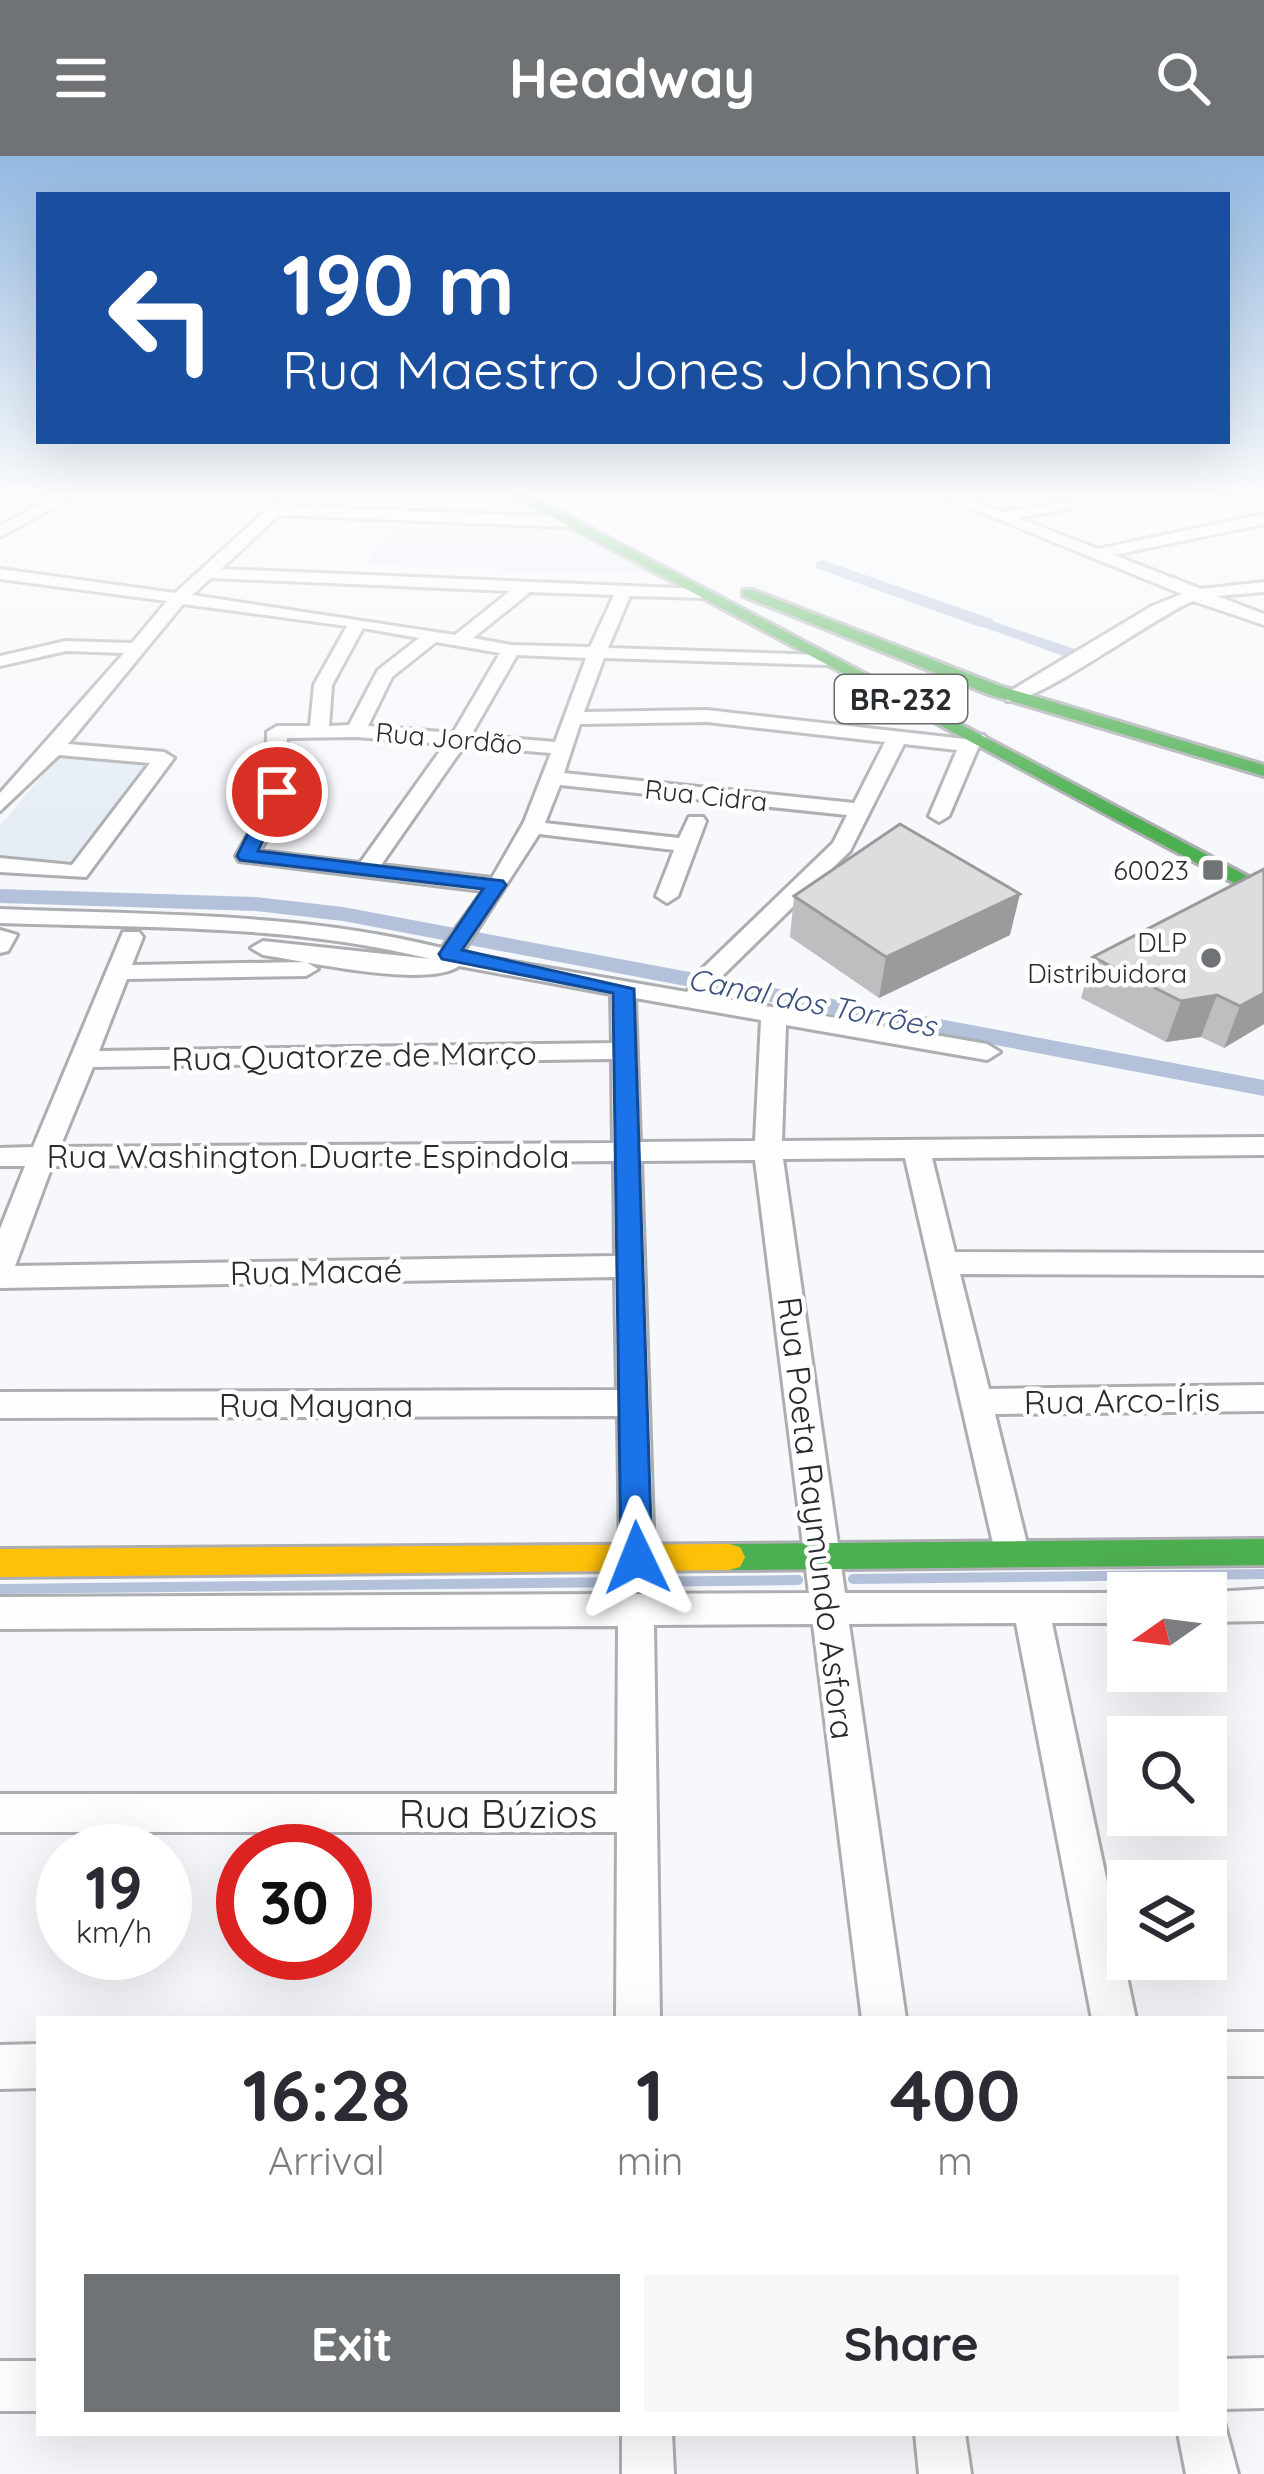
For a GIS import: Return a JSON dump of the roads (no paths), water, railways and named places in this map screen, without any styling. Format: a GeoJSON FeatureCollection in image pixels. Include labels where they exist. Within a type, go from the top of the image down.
{"type":"FeatureCollection","features":[{"type":"Feature","properties":{"kind":"main road","name":"BR-232"},"geometry":{"type":"LineString","coordinates":[[717,602],[973,742],[1264,892]]}},
{"type":"Feature","properties":{"kind":"main road","name":"BR-232"},"geometry":{"type":"LineString","coordinates":[[766,602],[1264,861]]}},
{"type":"Feature","properties":{"kind":"main road"},"geometry":{"type":"LineString","coordinates":[[771,602],[1014,697],[1264,770]]}},
{"type":"Feature","properties":{"kind":"main road"},"geometry":{"type":"LineString","coordinates":[[0,1563],[1264,1552]]}},
{"type":"Feature","properties":{"kind":"street"},"geometry":{"type":"LineString","coordinates":[[0,806],[54,749],[175,602]]}},
{"type":"Feature","properties":{"kind":"street"},"geometry":{"type":"LineString","coordinates":[[195,602],[358,622],[511,650],[826,660]]}},
{"type":"Feature","properties":{"kind":"street"},"geometry":{"type":"LineString","coordinates":[[452,607],[456,602]]}},
{"type":"Feature","properties":{"kind":"street"},"geometry":{"type":"LineString","coordinates":[[458,640],[506,602]]}},
{"type":"Feature","properties":{"kind":"street"},"geometry":{"type":"LineString","coordinates":[[119,972],[408,967],[463,947],[553,778],[594,652],[619,602]]}},
{"type":"Feature","properties":{"kind":"street"},"geometry":{"type":"LineString","coordinates":[[1014,697],[1052,680],[1089,648],[1170,602]]}},
{"type":"Feature","properties":{"kind":"street"},"geometry":{"type":"LineString","coordinates":[[1213,602],[1264,620]]}},
{"type":"Feature","properties":{"kind":"street"},"geometry":{"type":"LineString","coordinates":[[320,729],[316,701],[320,685],[358,622]]}},
{"type":"Feature","properties":{"kind":"street"},"geometry":{"type":"LineString","coordinates":[[356,731],[384,674],[435,634]]}},
{"type":"Feature","properties":{"kind":"street"},"geometry":{"type":"LineString","coordinates":[[0,661],[66,646],[133,648]]}},
{"type":"Feature","properties":{"kind":"street"},"geometry":{"type":"LineString","coordinates":[[496,885],[369,866],[459,739],[511,650]]}},
{"type":"Feature","properties":{"kind":"street"},"geometry":{"type":"LineString","coordinates":[[572,718],[707,716],[973,742],[939,816]]}},
{"type":"Feature","properties":{"kind":"street","name":"Rua Jordão"},"geometry":{"type":"LineString","coordinates":[[369,866],[248,854],[276,803],[281,730],[356,731],[560,748]]}},
{"type":"Feature","properties":{"kind":"street"},"geometry":{"type":"LineString","coordinates":[[694,1001],[709,975],[832,858],[898,736]]}},
{"type":"Feature","properties":{"kind":"street"},"geometry":{"type":"LineString","coordinates":[[0,865],[78,872],[164,758],[54,749]]}},
{"type":"Feature","properties":{"kind":"street","name":"Rua Cidra"},"geometry":{"type":"LineString","coordinates":[[553,778],[859,810]]}},
{"type":"Feature","properties":{"kind":"street"},"geometry":{"type":"LineString","coordinates":[[668,896],[696,821]]}},
{"type":"Feature","properties":{"kind":"street"},"geometry":{"type":"LineString","coordinates":[[529,827],[686,845]]}},
{"type":"Feature","properties":{"kind":"street"},"geometry":{"type":"LineString","coordinates":[[2,933],[280,928],[463,947],[623,989],[987,1052]]}},
{"type":"Feature","properties":{"kind":"street"},"geometry":{"type":"LineString","coordinates":[[2,933],[131,937],[296,951],[408,967]]}},
{"type":"Feature","properties":{"kind":"street"},"geometry":{"type":"LineString","coordinates":[[0,1272],[38,1157],[84,1059],[131,937]]}},
{"type":"Feature","properties":{"kind":"street"},"geometry":{"type":"LineString","coordinates":[[623,989],[637,1558]]}},
{"type":"Feature","properties":{"kind":"street","name":"Rua Poeta Raymundo Asfora"},"geometry":{"type":"LineString","coordinates":[[774,1016],[768,1152],[884,2016]]}},
{"type":"Feature","properties":{"kind":"street","name":"Rua Quatorze de Março"},"geometry":{"type":"LineString","coordinates":[[84,1059],[624,1051]]}},
{"type":"Feature","properties":{"kind":"street","name":"Rua Washington Duarte Espindola"},"geometry":{"type":"LineString","coordinates":[[0,1157],[917,1153],[1264,1145]]}},
{"type":"Feature","properties":{"kind":"street"},"geometry":{"type":"LineString","coordinates":[[917,1153],[980,1402],[1012,1552]]}},
{"type":"Feature","properties":{"kind":"street"},"geometry":{"type":"LineString","coordinates":[[946,1263],[1264,1264]]}},
{"type":"Feature","properties":{"kind":"street","name":"Rua Macaé"},"geometry":{"type":"LineString","coordinates":[[0,1272],[632,1266]]}},
{"type":"Feature","properties":{"kind":"street","name":"Rua Arco-Íris"},"geometry":{"type":"LineString","coordinates":[[980,1402],[1264,1398]]}},
{"type":"Feature","properties":{"kind":"street","name":"Rua Mayana"},"geometry":{"type":"LineString","coordinates":[[0,1406],[632,1403]]}},
{"type":"Feature","properties":{"kind":"street"},"geometry":{"type":"LineString","coordinates":[[1227,1606],[1264,1605]]}},
{"type":"Feature","properties":{"kind":"street"},"geometry":{"type":"LineString","coordinates":[[0,1613],[1107,1607]]}},
{"type":"Feature","properties":{"kind":"street"},"geometry":{"type":"LineString","coordinates":[[636,1609],[638,2016]]}},
{"type":"Feature","properties":{"kind":"street"},"geometry":{"type":"LineString","coordinates":[[1031,1609],[1113,2016]]}},
{"type":"Feature","properties":{"kind":"street","name":"Rua Búzios"},"geometry":{"type":"LineString","coordinates":[[0,1814],[637,1813]]}},
{"type":"Feature","properties":{"kind":"street"},"geometry":{"type":"LineString","coordinates":[[1227,2054],[1264,2054]]}},
{"type":"Feature","properties":{"kind":"street"},"geometry":{"type":"LineString","coordinates":[[0,2067],[36,2066]]}},
{"type":"Feature","properties":{"kind":"street"},"geometry":{"type":"LineString","coordinates":[[1227,2384],[1264,2383]]}},
{"type":"Feature","properties":{"kind":"street"},"geometry":{"type":"LineString","coordinates":[[0,2386],[36,2386]]}},
{"type":"Feature","properties":{"kind":"street"},"geometry":{"type":"LineString","coordinates":[[647,2436],[648,2474]]}},
{"type":"Feature","properties":{"kind":"street"},"geometry":{"type":"LineString","coordinates":[[940,2436],[945,2474]]}},
{"type":"Feature","properties":{"kind":"street"},"geometry":{"type":"LineString","coordinates":[[1204,2436],[1212,2474]]}},
{"type":"Feature","properties":{"kind":"water"},"geometry":{"type":"Polygon","coordinates":[[[950,607],[1078,650],[1066,657],[942,612],[950,607]]]}},
{"type":"Feature","properties":{"kind":"waterway"},"geometry":{"type":"LineString","coordinates":[[927,602],[986,623]]}},
{"type":"Feature","properties":{"kind":"waterway","name":"Canal dos Torrões"},"geometry":{"type":"LineString","coordinates":[[0,896],[256,904],[343,914],[1264,1088]]}},
{"type":"Feature","properties":{"kind":"waterway"},"geometry":{"type":"LineString","coordinates":[[853,1579],[1264,1574]]}},
{"type":"Feature","properties":{"kind":"waterway"},"geometry":{"type":"LineString","coordinates":[[0,1589],[798,1580]]}},
{"type":"Feature","properties":{"kind":"place","name":"60023"},"geometry":{"type":"Point","coordinates":[1213,870]}},
{"type":"Feature","properties":{"kind":"place","name":"DLP Distribuidora"},"geometry":{"type":"Point","coordinates":[1211,958]}}]}
